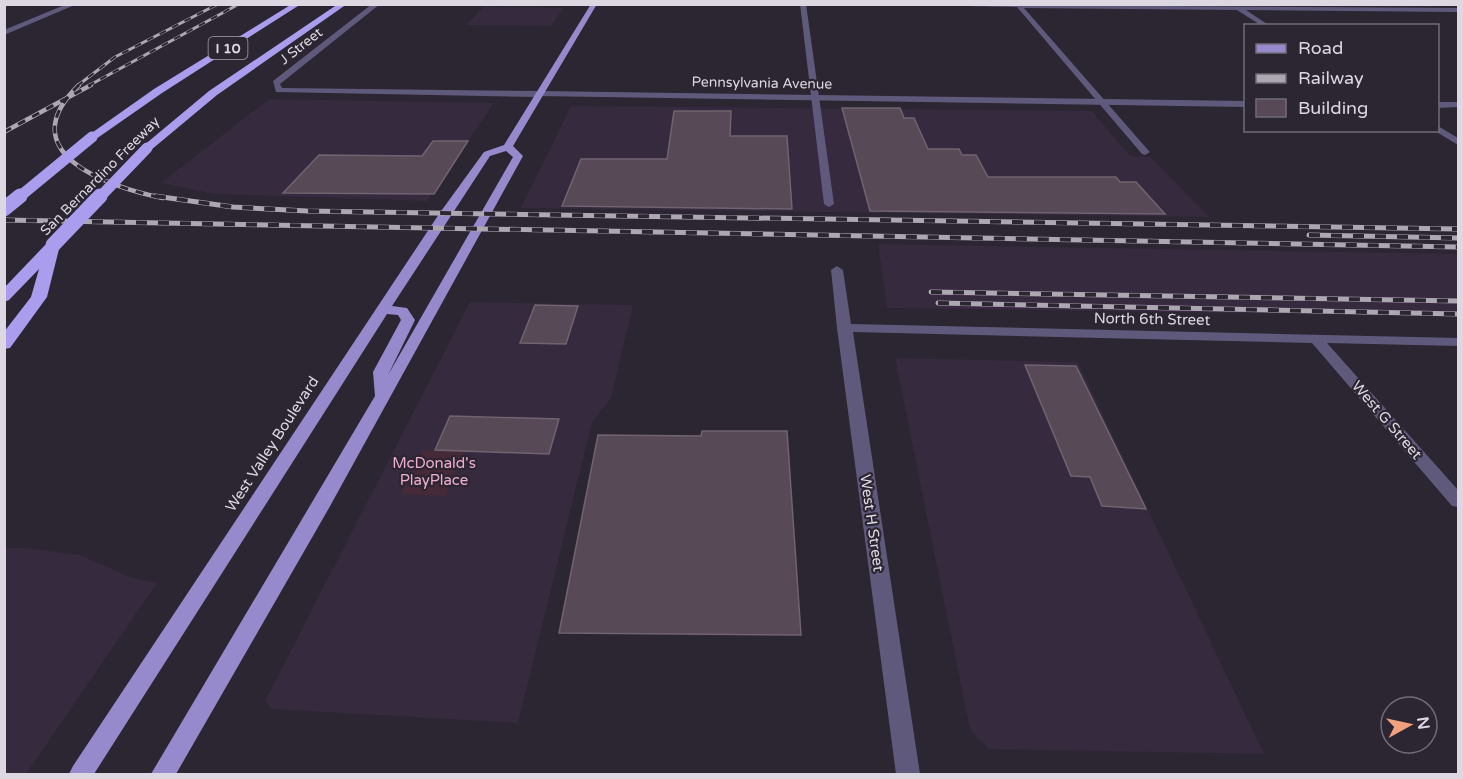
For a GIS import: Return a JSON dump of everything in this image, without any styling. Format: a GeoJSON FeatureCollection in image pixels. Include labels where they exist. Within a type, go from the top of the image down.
{"type":"FeatureCollection","features":[{"type":"Feature","properties":{"kind":"highway","name":"San Bernardino Freeway"},"geometry":{"type":"LineString","coordinates":[[4,209],[92,137],[158,91],[298,4]]}},
{"type":"Feature","properties":{"kind":"highway","name":"San Bernardino Freeway"},"geometry":{"type":"LineString","coordinates":[[4,297],[147,148],[213,93],[344,4]]}},
{"type":"Feature","properties":{"kind":"highway"},"geometry":{"type":"LineString","coordinates":[[4,344],[39,297],[53,245]]}},
{"type":"Feature","properties":{"kind":"main road"},"geometry":{"type":"LineString","coordinates":[[163,774],[383,396],[518,156],[508,147],[594,4]]}},
{"type":"Feature","properties":{"kind":"main road","name":"West Valley Boulevard"},"geometry":{"type":"LineString","coordinates":[[81,774],[445,214],[487,154],[508,147]]}},
{"type":"Feature","properties":{"kind":"main road"},"geometry":{"type":"LineString","coordinates":[[383,310],[402,311],[408,320],[380,372],[383,396]]}},
{"type":"Feature","properties":{"kind":"street"},"geometry":{"type":"LineString","coordinates":[[4,33],[75,4]]}},
{"type":"Feature","properties":{"kind":"street","name":"J Street"},"geometry":{"type":"LineString","coordinates":[[279,90],[276,83],[377,4]]}},
{"type":"Feature","properties":{"kind":"street"},"geometry":{"type":"LineString","coordinates":[[803,4],[829,204]]}},
{"type":"Feature","properties":{"kind":"street"},"geometry":{"type":"LineString","coordinates":[[868,4],[1458,10]]}},
{"type":"Feature","properties":{"kind":"street"},"geometry":{"type":"LineString","coordinates":[[1447,4],[1458,10]]}},
{"type":"Feature","properties":{"kind":"street"},"geometry":{"type":"LineString","coordinates":[[1018,5],[1145,152]]}},
{"type":"Feature","properties":{"kind":"street"},"geometry":{"type":"LineString","coordinates":[[1235,6],[1264,24]]}},
{"type":"Feature","properties":{"kind":"street","name":"Pennsylvania Avenue"},"geometry":{"type":"LineString","coordinates":[[279,90],[1244,104]]}},
{"type":"Feature","properties":{"kind":"street"},"geometry":{"type":"LineString","coordinates":[[1439,105],[1458,105]]}},
{"type":"Feature","properties":{"kind":"street"},"geometry":{"type":"LineString","coordinates":[[1439,130],[1458,142]]}},
{"type":"Feature","properties":{"kind":"street","name":"West H Street"},"geometry":{"type":"LineString","coordinates":[[837,270],[908,774]]}},
{"type":"Feature","properties":{"kind":"street","name":"North 6th Street"},"geometry":{"type":"LineString","coordinates":[[844,328],[1458,342]]}},
{"type":"Feature","properties":{"kind":"street","name":"West G Street"},"geometry":{"type":"LineString","coordinates":[[1316,339],[1458,501]]}},
{"type":"Feature","properties":{"kind":"shaded area"},"geometry":{"type":"Polygon","coordinates":[[[483,7],[564,8],[551,26],[466,25],[483,7]]]}},
{"type":"Feature","properties":{"kind":"shaded area"},"geometry":{"type":"Polygon","coordinates":[[[269,99],[494,103],[427,201],[214,194],[161,183],[269,99]]]}},
{"type":"Feature","properties":{"kind":"shaded area"},"geometry":{"type":"Polygon","coordinates":[[[571,106],[1092,111],[1130,156],[1151,157],[1209,217],[521,208],[571,106]]]}},
{"type":"Feature","properties":{"kind":"shaded area"},"geometry":{"type":"Polygon","coordinates":[[[878,244],[1458,254],[1458,316],[887,308],[878,244]]]}},
{"type":"Feature","properties":{"kind":"shaded area"},"geometry":{"type":"Polygon","coordinates":[[[470,302],[633,305],[611,398],[592,423],[518,723],[272,709],[265,701],[470,302]]]}},
{"type":"Feature","properties":{"kind":"shaded area"},"geometry":{"type":"Polygon","coordinates":[[[895,358],[1078,362],[1264,754],[989,749],[970,730],[895,358]]]}},
{"type":"Feature","properties":{"kind":"shaded area"},"geometry":{"type":"Polygon","coordinates":[[[4,548],[26,548],[80,555],[130,577],[157,583],[26,774],[5,774],[4,548]]]}},
{"type":"Feature","properties":{"kind":"green space","name":"McDonald's PlayPlace"},"geometry":{"type":"Polygon","coordinates":[[[423,450],[464,451],[445,496],[401,494],[423,450]]]}},
{"type":"Feature","properties":{"kind":"building"},"geometry":{"type":"Polygon","coordinates":[[[842,108],[900,108],[904,118],[914,118],[928,149],[959,149],[962,155],[976,155],[988,177],[1116,177],[1120,182],[1136,182],[1165,214],[870,211],[842,108]]]}},
{"type":"Feature","properties":{"kind":"building"},"geometry":{"type":"Polygon","coordinates":[[[674,111],[731,111],[730,136],[787,136],[792,209],[562,206],[581,159],[667,159],[674,111]]]}},
{"type":"Feature","properties":{"kind":"building"},"geometry":{"type":"Polygon","coordinates":[[[433,141],[468,141],[434,194],[283,193],[319,155],[422,156],[433,141]]]}},
{"type":"Feature","properties":{"kind":"building"},"geometry":{"type":"Polygon","coordinates":[[[535,305],[578,306],[566,344],[520,343],[535,305]]]}},
{"type":"Feature","properties":{"kind":"building"},"geometry":{"type":"Polygon","coordinates":[[[1025,365],[1076,366],[1146,509],[1102,506],[1090,477],[1071,476],[1025,365]]]}},
{"type":"Feature","properties":{"kind":"building"},"geometry":{"type":"Polygon","coordinates":[[[450,416],[559,419],[549,454],[435,450],[450,416]]]}},
{"type":"Feature","properties":{"kind":"building"},"geometry":{"type":"Polygon","coordinates":[[[702,431],[787,431],[801,635],[559,633],[598,435],[701,436],[702,431]]]}},
{"type":"Feature","properties":{"kind":"railway"},"geometry":{"type":"LineString","coordinates":[[77,86],[115,57],[218,4]]}},
{"type":"Feature","properties":{"kind":"railway"},"geometry":{"type":"LineString","coordinates":[[88,86],[239,4]]}},
{"type":"Feature","properties":{"kind":"railway"},"geometry":{"type":"LineString","coordinates":[[70,96],[79,85]]}},
{"type":"Feature","properties":{"kind":"railway"},"geometry":{"type":"LineString","coordinates":[[70,96],[91,85]]}},
{"type":"Feature","properties":{"kind":"railway"},"geometry":{"type":"LineString","coordinates":[[4,132],[70,96]]}},
{"type":"Feature","properties":{"kind":"railway"},"geometry":{"type":"LineString","coordinates":[[70,96],[60,109],[55,129],[60,147],[74,162],[93,175],[140,193],[163,198]]}},
{"type":"Feature","properties":{"kind":"railway"},"geometry":{"type":"LineString","coordinates":[[155,196],[233,207],[307,211],[1458,229]]}},
{"type":"Feature","properties":{"kind":"railway"},"geometry":{"type":"LineString","coordinates":[[4,220],[1458,247]]}},
{"type":"Feature","properties":{"kind":"railway"},"geometry":{"type":"LineString","coordinates":[[1309,235],[1458,238]]}},
{"type":"Feature","properties":{"kind":"railway"},"geometry":{"type":"LineString","coordinates":[[931,292],[1458,301]]}},
{"type":"Feature","properties":{"kind":"railway"},"geometry":{"type":"LineString","coordinates":[[938,303],[1458,314]]}}]}
